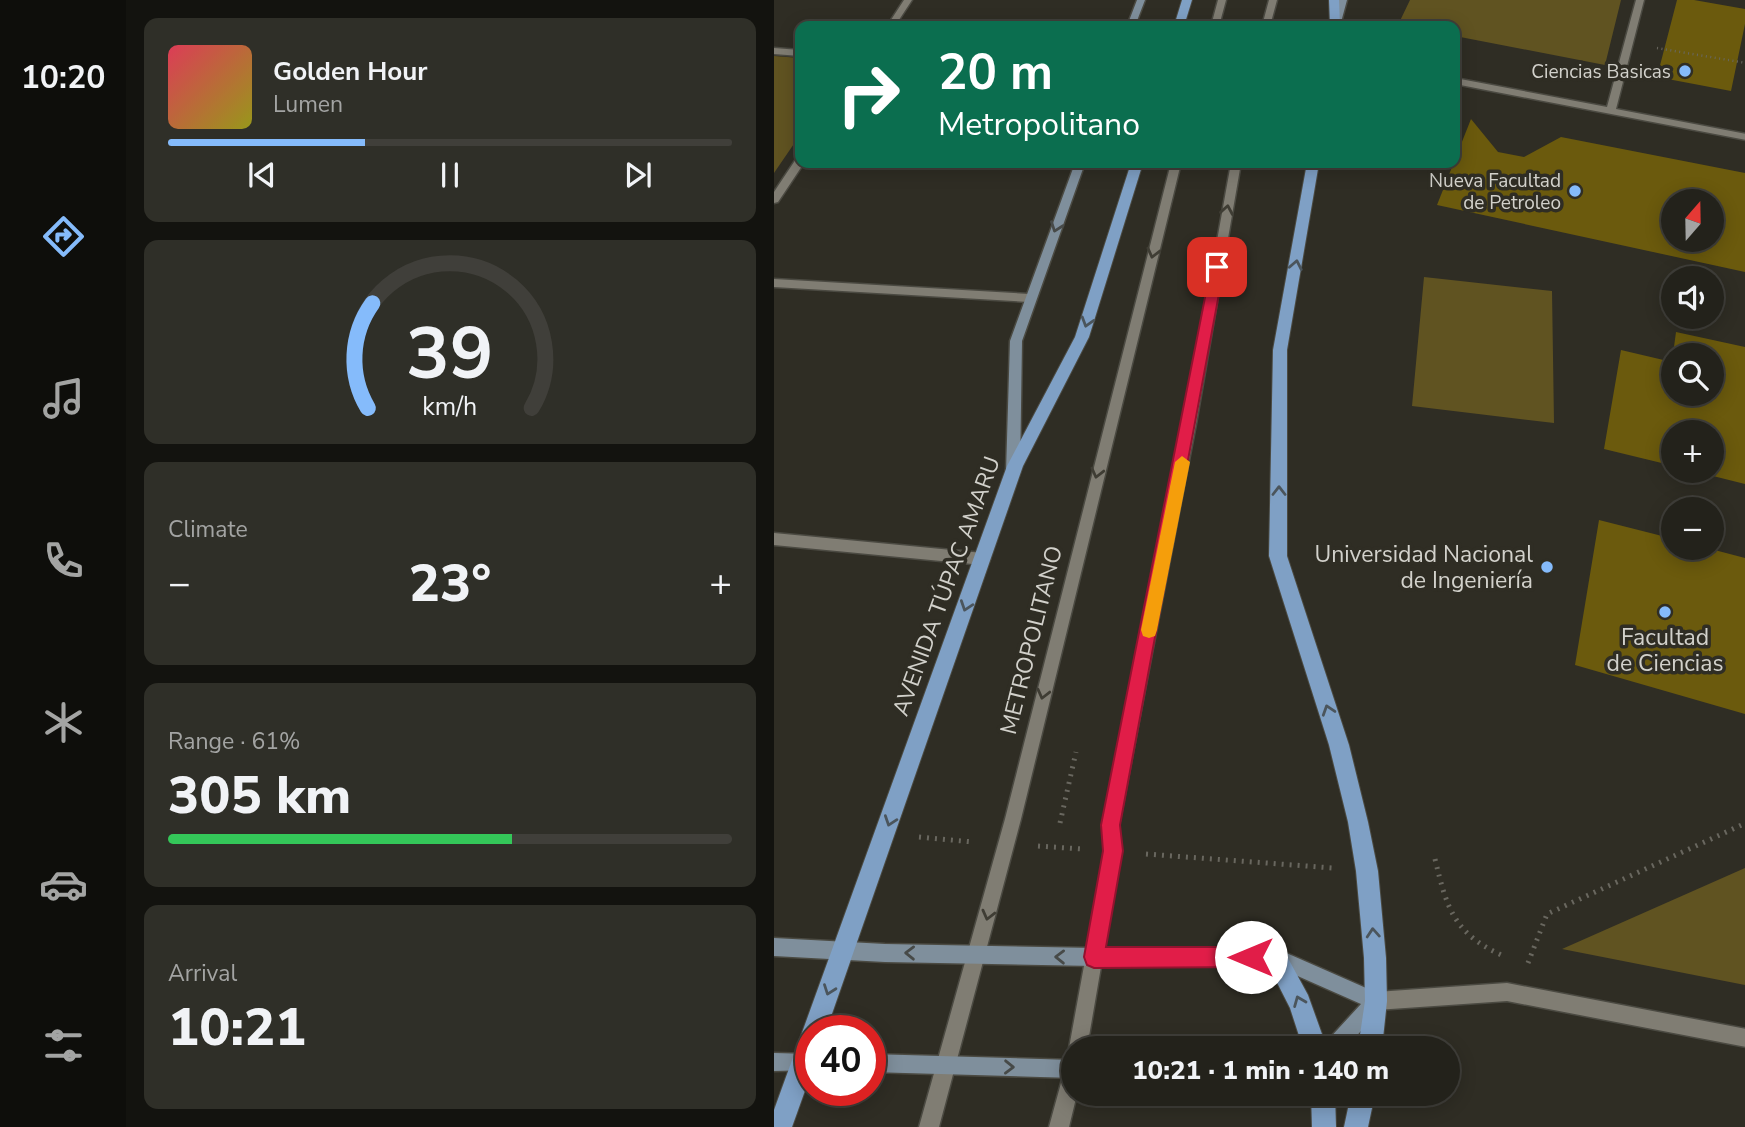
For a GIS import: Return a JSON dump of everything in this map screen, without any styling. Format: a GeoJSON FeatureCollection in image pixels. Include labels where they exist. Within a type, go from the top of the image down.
{"type":"FeatureCollection","features":[{"type":"Feature","properties":{"kind":"main road"},"geometry":{"type":"LineString","coordinates":[[1181,21],[1187,0]]}},
{"type":"Feature","properties":{"kind":"main road"},"geometry":{"type":"LineString","coordinates":[[1334,0],[1335,21]]}},
{"type":"Feature","properties":{"kind":"main road","name":"AVENIDA TÚPAC AMARU"},"geometry":{"type":"LineString","coordinates":[[820,1015],[1013,472],[1082,337],[1135,168]]}},
{"type":"Feature","properties":{"kind":"main road"},"geometry":{"type":"LineString","coordinates":[[1312,168],[1280,350],[1278,556],[1339,745],[1367,871],[1376,1001],[1372,1036]]}},
{"type":"Feature","properties":{"kind":"main road"},"geometry":{"type":"LineString","coordinates":[[1275,957],[1300,1003],[1311,1036]]}},
{"type":"Feature","properties":{"kind":"main road"},"geometry":{"type":"LineString","coordinates":[[780,1127],[795,1088]]}},
{"type":"Feature","properties":{"kind":"main road"},"geometry":{"type":"LineString","coordinates":[[1323,1106],[1324,1127]]}},
{"type":"Feature","properties":{"kind":"main road"},"geometry":{"type":"LineString","coordinates":[[1356,1127],[1360,1106]]}},
{"type":"Feature","properties":{"kind":"street"},"geometry":{"type":"LineString","coordinates":[[894,21],[908,0]]}},
{"type":"Feature","properties":{"kind":"street"},"geometry":{"type":"LineString","coordinates":[[1133,21],[1141,0]]}},
{"type":"Feature","properties":{"kind":"street"},"geometry":{"type":"LineString","coordinates":[[1216,21],[1222,0]]}},
{"type":"Feature","properties":{"kind":"street"},"geometry":{"type":"LineString","coordinates":[[1267,21],[1273,0]]}},
{"type":"Feature","properties":{"kind":"street"},"geometry":{"type":"LineString","coordinates":[[1337,21],[1343,0]]}},
{"type":"Feature","properties":{"kind":"street"},"geometry":{"type":"LineString","coordinates":[[1611,111],[1640,0]]}},
{"type":"Feature","properties":{"kind":"street"},"geometry":{"type":"LineString","coordinates":[[774,51],[795,53]]}},
{"type":"Feature","properties":{"kind":"street"},"geometry":{"type":"LineString","coordinates":[[1460,82],[1745,137]]}},
{"type":"Feature","properties":{"kind":"street"},"geometry":{"type":"LineString","coordinates":[[774,200],[795,168]]}},
{"type":"Feature","properties":{"kind":"street"},"geometry":{"type":"LineString","coordinates":[[1013,472],[1016,341],[1078,168]]}},
{"type":"Feature","properties":{"kind":"street","name":"METROPOLITANO"},"geometry":{"type":"LineString","coordinates":[[929,1127],[944,1066],[978,955],[1175,168]]}},
{"type":"Feature","properties":{"kind":"street"},"geometry":{"type":"LineString","coordinates":[[1080,1036],[1113,851],[1111,825],[1190,424],[1235,168]]}},
{"type":"Feature","properties":{"kind":"street"},"geometry":{"type":"LineString","coordinates":[[774,283],[1030,298]]}},
{"type":"Feature","properties":{"kind":"street"},"geometry":{"type":"LineString","coordinates":[[774,539],[983,559]]}},
{"type":"Feature","properties":{"kind":"street"},"geometry":{"type":"LineString","coordinates":[[774,947],[978,955],[1275,957],[1376,1001],[1516,993],[1745,1038]]}},
{"type":"Feature","properties":{"kind":"street"},"geometry":{"type":"LineString","coordinates":[[1345,1036],[1376,1001]]}},
{"type":"Feature","properties":{"kind":"street"},"geometry":{"type":"LineString","coordinates":[[774,1062],[795,1057]]}},
{"type":"Feature","properties":{"kind":"street"},"geometry":{"type":"LineString","coordinates":[[886,1064],[1061,1070]]}},
{"type":"Feature","properties":{"kind":"street"},"geometry":{"type":"LineString","coordinates":[[1059,1127],[1064,1106]]}},
{"type":"Feature","properties":{"kind":"path"},"geometry":{"type":"LineString","coordinates":[[1629,43],[1745,63]]}},
{"type":"Feature","properties":{"kind":"path"},"geometry":{"type":"LineString","coordinates":[[1060,822],[1076,752]]}},
{"type":"Feature","properties":{"kind":"path"},"geometry":{"type":"LineString","coordinates":[[1516,993],[1547,914],[1745,823]]}},
{"type":"Feature","properties":{"kind":"path"},"geometry":{"type":"LineString","coordinates":[[905,836],[1367,871]]}},
{"type":"Feature","properties":{"kind":"path"},"geometry":{"type":"LineString","coordinates":[[1435,859],[1447,906],[1469,934],[1497,954],[1528,964]]}},
{"type":"Feature","properties":{"kind":"shaded area"},"geometry":{"type":"Polygon","coordinates":[[[1410,0],[1621,0],[1605,65],[1460,37],[1460,21],[1400,21],[1410,0]]]}},
{"type":"Feature","properties":{"kind":"shaded area"},"geometry":{"type":"Polygon","coordinates":[[[774,56],[795,58],[795,142],[774,173],[774,56]]]}},
{"type":"Feature","properties":{"kind":"shaded area"},"geometry":{"type":"Polygon","coordinates":[[[1424,277],[1552,291],[1554,423],[1412,406],[1424,277]]]}},
{"type":"Feature","properties":{"kind":"shaded area"},"geometry":{"type":"Polygon","coordinates":[[[1745,868],[1745,985],[1562,949],[1745,868]]]}},
{"type":"Feature","properties":{"kind":"building"},"geometry":{"type":"Polygon","coordinates":[[[1677,0],[1694,0],[1745,9],[1745,24],[1731,91],[1657,77],[1677,0]]]}},
{"type":"Feature","properties":{"kind":"building","name":"Nueva Facultad de Petroleo"},"geometry":{"type":"Polygon","coordinates":[[[1471,119],[1498,152],[1524,157],[1561,137],[1745,173],[1745,272],[1437,205],[1452,168],[1460,168],[1460,147],[1471,119]]]}},
{"type":"Feature","properties":{"kind":"building"},"geometry":{"type":"Polygon","coordinates":[[[1676,332],[1745,347],[1745,484],[1724,479],[1724,420],[1661,420],[1661,463],[1604,449],[1621,350],[1661,359],[1661,406],[1724,406],[1724,343],[1675,343],[1676,332]]]}},
{"type":"Feature","properties":{"kind":"building","name":"Facultad de Ciencias"},"geometry":{"type":"Polygon","coordinates":[[[1599,520],[1661,536],[1661,560],[1724,560],[1724,552],[1745,558],[1745,714],[1575,665],[1599,520]]]}},
{"type":"Feature","properties":{"kind":"slow traffic"},"geometry":{"type":"LineString","coordinates":[[1149,630],[1182,462]]}},
{"type":"Feature","properties":{"kind":"place","name":"Ciencias Basicas"},"geometry":{"type":"Point","coordinates":[1685,71]}},
{"type":"Feature","properties":{"kind":"place","name":"Nueva Facultad de Petroleo"},"geometry":{"type":"Point","coordinates":[1575,191]}},
{"type":"Feature","properties":{"kind":"place","name":"Universidad Nacional de Ingeniería"},"geometry":{"type":"Point","coordinates":[1547,567]}},
{"type":"Feature","properties":{"kind":"place","name":"Facultad de Ciencias"},"geometry":{"type":"Point","coordinates":[1665,612]}},
{"type":"Feature","properties":{"kind":"route"},"geometry":{"type":"LineString","coordinates":[[1217,267],[1190,424],[1111,825],[1113,851],[1094,957],[1251,957]]}}]}
